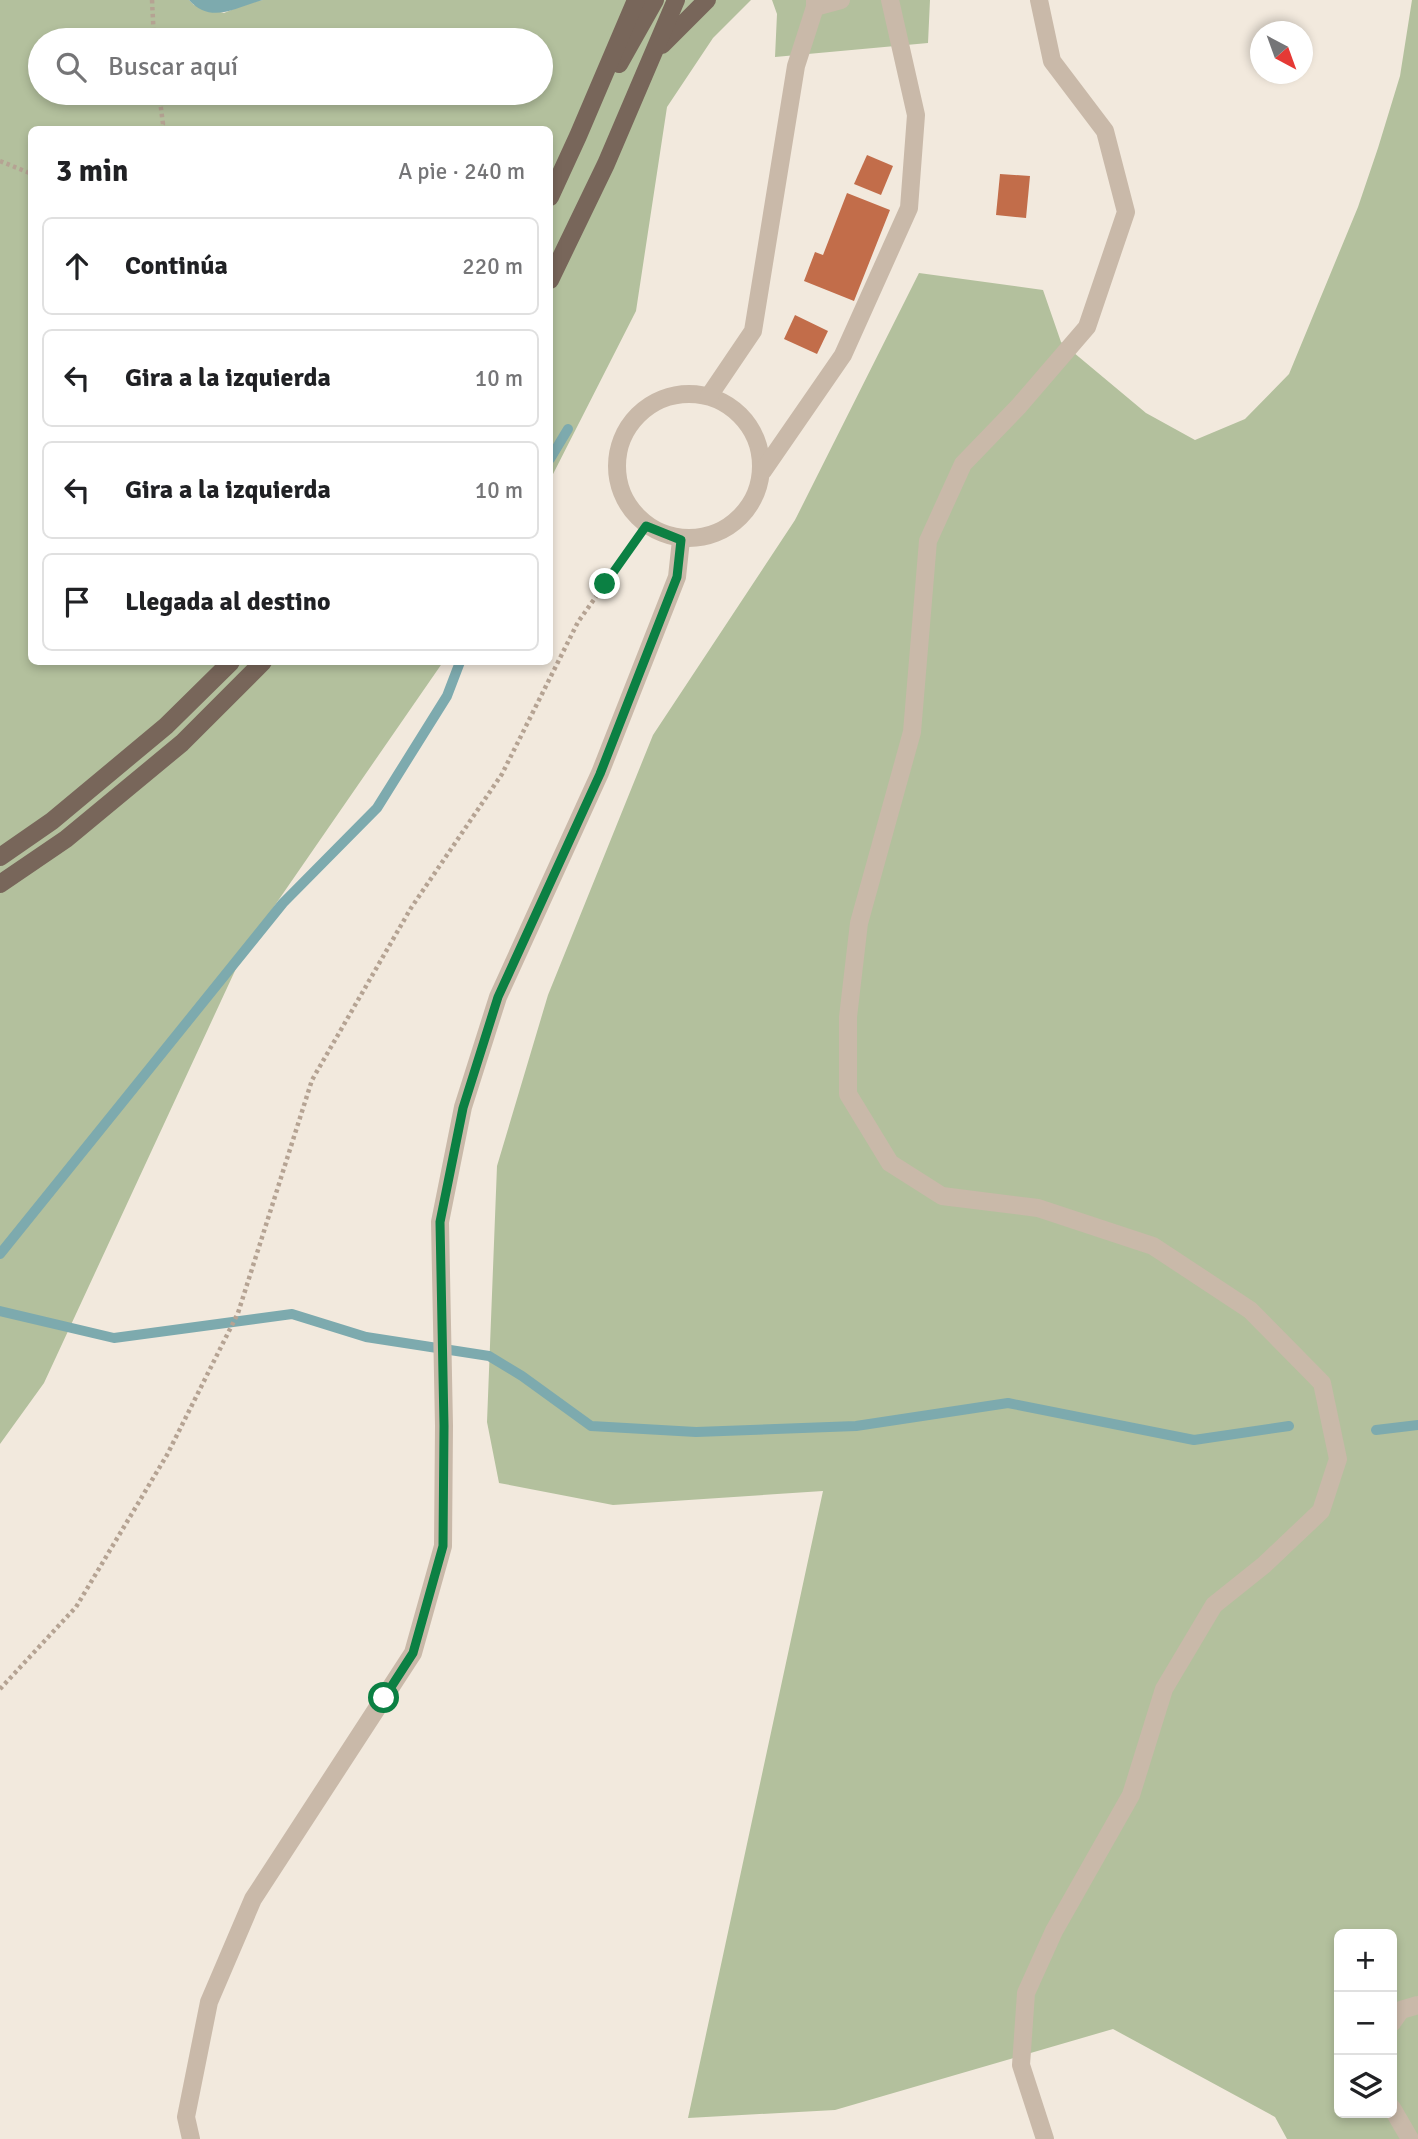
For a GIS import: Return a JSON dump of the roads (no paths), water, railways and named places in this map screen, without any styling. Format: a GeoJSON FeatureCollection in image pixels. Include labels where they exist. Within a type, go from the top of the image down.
{"type":"FeatureCollection","features":[{"type":"Feature","properties":{"kind":"main road"},"geometry":{"type":"LineString","coordinates":[[553,190],[636,0]]}},
{"type":"Feature","properties":{"kind":"main road"},"geometry":{"type":"LineString","coordinates":[[578,136],[655,0]]}},
{"type":"Feature","properties":{"kind":"main road"},"geometry":{"type":"LineString","coordinates":[[553,274],[606,164],[676,0]]}},
{"type":"Feature","properties":{"kind":"main road"},"geometry":{"type":"LineString","coordinates":[[654,52],[707,0]]}},
{"type":"Feature","properties":{"kind":"main road"},"geometry":{"type":"LineString","coordinates":[[0,857],[52,821],[166,726],[228,665]]}},
{"type":"Feature","properties":{"kind":"main road"},"geometry":{"type":"LineString","coordinates":[[0,884],[66,839],[182,743],[260,665]]}},
{"type":"Feature","properties":{"kind":"lane"},"geometry":{"type":"LineString","coordinates":[[709,396],[753,331],[796,66],[812,2],[841,0]]}},
{"type":"Feature","properties":{"kind":"lane"},"geometry":{"type":"LineString","coordinates":[[763,471],[754,430],[738,411],[709,396],[684,393],[646,407],[624,434],[616,461],[622,497],[646,526],[681,540],[716,535],[748,512],[763,471],[843,355],[909,208],[916,115],[890,0]]}},
{"type":"Feature","properties":{"kind":"lane"},"geometry":{"type":"LineString","coordinates":[[1039,0],[1052,61],[1105,131],[1126,212],[1087,327],[1019,406],[963,464],[928,541],[912,732],[859,923],[848,1017],[848,1094],[890,1163],[942,1196],[1038,1208],[1153,1246],[1250,1310],[1322,1383],[1338,1460],[1321,1511],[1264,1565],[1214,1605],[1164,1689],[1131,1795],[1054,1931],[1026,1993],[1021,2065],[1045,2139]]}},
{"type":"Feature","properties":{"kind":"lane"},"geometry":{"type":"LineString","coordinates":[[191,2139],[186,2117],[209,2002],[253,1899],[413,1653],[443,1546],[444,1426],[440,1222],[463,1108],[498,997],[600,774],[677,577],[681,540]]}},
{"type":"Feature","properties":{"kind":"lane"},"geometry":{"type":"LineString","coordinates":[[1397,2016],[1401,2010],[1418,2006]]}},
{"type":"Feature","properties":{"kind":"lane"},"geometry":{"type":"LineString","coordinates":[[1397,2117],[1410,2139]]}},
{"type":"Feature","properties":{"kind":"water"},"geometry":{"type":"Polygon","coordinates":[[[189,0],[263,0],[215,13],[206,12],[189,0]]]}},
{"type":"Feature","properties":{"kind":"waterway"},"geometry":{"type":"LineString","coordinates":[[553,454],[568,429]]}},
{"type":"Feature","properties":{"kind":"waterway"},"geometry":{"type":"LineString","coordinates":[[0,1254],[283,903],[377,808],[447,696],[459,665]]}},
{"type":"Feature","properties":{"kind":"waterway"},"geometry":{"type":"LineString","coordinates":[[0,1311],[114,1338],[292,1314],[366,1337],[489,1356],[522,1376],[591,1426],[696,1432],[856,1426],[1008,1403],[1194,1440],[1289,1426]]}},
{"type":"Feature","properties":{"kind":"waterway"},"geometry":{"type":"LineString","coordinates":[[1376,1430],[1418,1425]]}}]}
